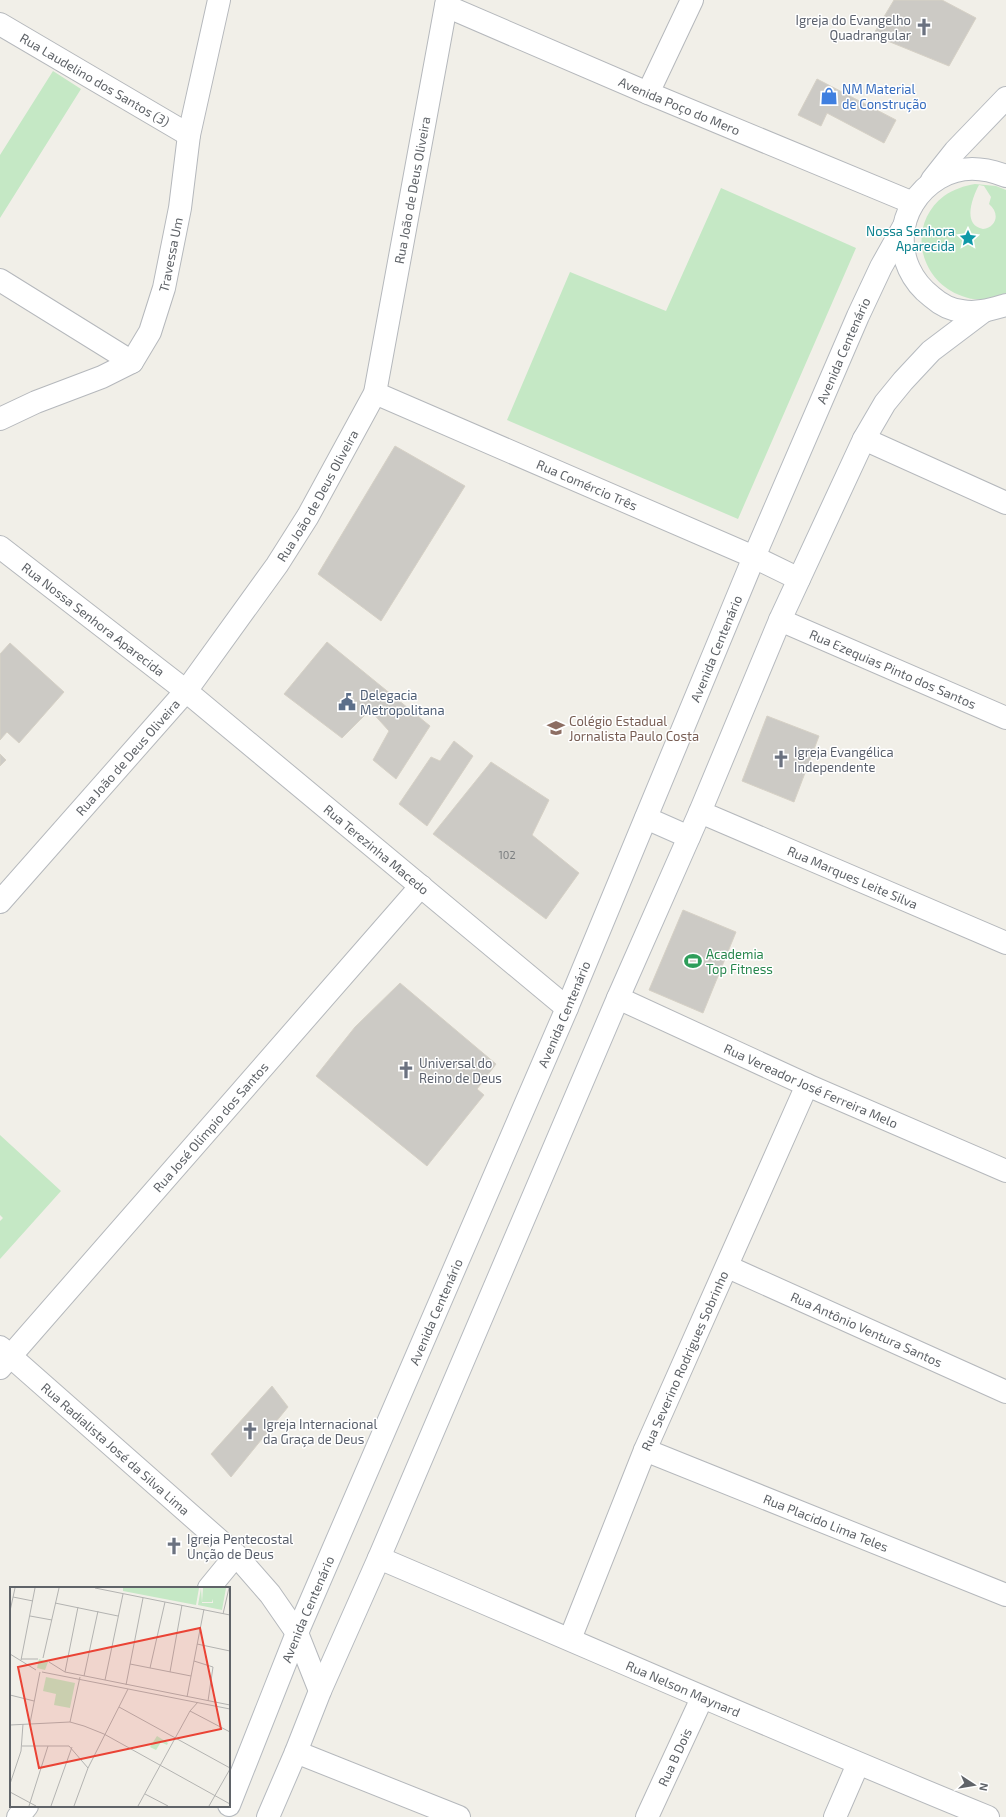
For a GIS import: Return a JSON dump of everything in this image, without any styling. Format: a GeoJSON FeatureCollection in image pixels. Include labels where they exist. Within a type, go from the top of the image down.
{"type":"FeatureCollection","features":[{"type":"Feature","properties":{"kind":"street","name":"Travessa Um"},"geometry":{"type":"LineString","coordinates":[[132,362],[150,332],[164,288],[180,208],[190,135],[219,0]]}},
{"type":"Feature","properties":{"kind":"street"},"geometry":{"type":"LineString","coordinates":[[648,92],[692,0]]}},
{"type":"Feature","properties":{"kind":"street","name":"Avenida Poço do Mero"},"geometry":{"type":"LineString","coordinates":[[447,3],[648,92],[913,203]]}},
{"type":"Feature","properties":{"kind":"street","name":"Rua João de Deus Oliveira"},"geometry":{"type":"LineString","coordinates":[[0,902],[186,691],[276,565],[308,516],[375,393],[447,3]]}},
{"type":"Feature","properties":{"kind":"street","name":"Rua Laudelino dos Santos (3)"},"geometry":{"type":"LineString","coordinates":[[0,24],[190,135]]}},
{"type":"Feature","properties":{"kind":"street"},"geometry":{"type":"LineString","coordinates":[[984,312],[961,311],[940,304],[922,290],[909,270],[903,248],[904,226],[913,203],[954,151],[1006,98]]}},
{"type":"Feature","properties":{"kind":"street"},"geometry":{"type":"LineString","coordinates":[[928,185],[947,174],[968,168],[990,170],[1006,176]]}},
{"type":"Feature","properties":{"kind":"street","name":"Avenida Centenário"},"geometry":{"type":"LineString","coordinates":[[230,1803],[297,1633],[567,1008],[754,557],[858,316],[881,267],[904,226]]}},
{"type":"Feature","properties":{"kind":"street"},"geometry":{"type":"LineString","coordinates":[[0,280],[132,362]]}},
{"type":"Feature","properties":{"kind":"street"},"geometry":{"type":"LineString","coordinates":[[268,1817],[320,1691],[379,1558],[618,998],[700,812],[780,620],[864,439],[885,403],[931,350],[984,312],[1006,305]]}},
{"type":"Feature","properties":{"kind":"street"},"geometry":{"type":"LineString","coordinates":[[0,419],[36,402],[102,377],[132,362]]}},
{"type":"Feature","properties":{"kind":"street","name":"Rua Comércio Três"},"geometry":{"type":"LineString","coordinates":[[375,393],[754,557],[799,579]]}},
{"type":"Feature","properties":{"kind":"street"},"geometry":{"type":"LineString","coordinates":[[864,439],[1006,503]]}},
{"type":"Feature","properties":{"kind":"street","name":"Rua Nossa Senhora Aparecida"},"geometry":{"type":"LineString","coordinates":[[0,547],[186,691]]}},
{"type":"Feature","properties":{"kind":"street","name":"Rua Ezequias Pinto dos Santos"},"geometry":{"type":"LineString","coordinates":[[780,620],[1006,718]]}},
{"type":"Feature","properties":{"kind":"street","name":"Rua Terezinha Macedo"},"geometry":{"type":"LineString","coordinates":[[186,691],[567,1008]]}},
{"type":"Feature","properties":{"kind":"street","name":"Rua Marques Leite Silva"},"geometry":{"type":"LineString","coordinates":[[700,812],[1006,943]]}},
{"type":"Feature","properties":{"kind":"street"},"geometry":{"type":"LineString","coordinates":[[646,818],[689,837]]}},
{"type":"Feature","properties":{"kind":"street","name":"Rua José Olímpio dos Santos"},"geometry":{"type":"LineString","coordinates":[[4,1357],[421,886]]}},
{"type":"Feature","properties":{"kind":"street","name":"Rua Vereador José Ferreira Melo"},"geometry":{"type":"LineString","coordinates":[[618,998],[807,1085],[1006,1171]]}},
{"type":"Feature","properties":{"kind":"street","name":"Rua Severino Rodrigues Sobrinho"},"geometry":{"type":"LineString","coordinates":[[570,1639],[645,1450],[728,1267],[807,1085]]}},
{"type":"Feature","properties":{"kind":"street","name":"Rua Antônio Ventura Santos"},"geometry":{"type":"LineString","coordinates":[[728,1267],[1006,1392]]}},
{"type":"Feature","properties":{"kind":"street","name":"Rua Radialista José da Silva Lima"},"geometry":{"type":"LineString","coordinates":[[4,1357],[236,1555],[270,1594],[297,1633],[320,1691]]}},
{"type":"Feature","properties":{"kind":"street","name":"Rua Placido Lima Teles"},"geometry":{"type":"LineString","coordinates":[[645,1450],[1006,1595]]}},
{"type":"Feature","properties":{"kind":"street"},"geometry":{"type":"LineString","coordinates":[[210,1587],[236,1555]]}},
{"type":"Feature","properties":{"kind":"street","name":"Rua Nelson Maynard"},"geometry":{"type":"LineString","coordinates":[[379,1558],[570,1639],[702,1698],[988,1817]]}},
{"type":"Feature","properties":{"kind":"street","name":"Rua B Dois"},"geometry":{"type":"LineString","coordinates":[[647,1817],[702,1698]]}},
{"type":"Feature","properties":{"kind":"street"},"geometry":{"type":"LineString","coordinates":[[296,1752],[459,1817]]}},
{"type":"Feature","properties":{"kind":"street"},"geometry":{"type":"LineString","coordinates":[[835,1817],[858,1764]]}},
{"type":"Feature","properties":{"kind":"street"},"geometry":{"type":"LineString","coordinates":[[18,1817],[26,1807]]}},
{"type":"Feature","properties":{"kind":"street","name":"Avenida Centenário"},"geometry":{"type":"LineString","coordinates":[[224,1817],[229,1807]]}},
{"type":"Feature","properties":{"kind":"green space"},"geometry":{"type":"Polygon","coordinates":[[[53,71],[81,89],[0,218],[0,155],[53,71]]]}},
{"type":"Feature","properties":{"kind":"green space"},"geometry":{"type":"Polygon","coordinates":[[[975,184],[996,186],[1006,190],[1006,293],[990,299],[979,300],[967,298],[947,289],[936,278],[927,265],[923,251],[922,236],[925,222],[932,208],[944,196],[959,188],[975,184]],[[979,185],[970,210],[973,222],[983,229],[988,228],[994,223],[996,215],[995,211],[989,204],[991,197],[984,186],[979,185]]]}},
{"type":"Feature","properties":{"kind":"green space"},"geometry":{"type":"Polygon","coordinates":[[[721,188],[856,248],[738,519],[507,420],[570,272],[666,311],[721,188]]]}},
{"type":"Feature","properties":{"kind":"green space"},"geometry":{"type":"Polygon","coordinates":[[[0,1135],[61,1191],[0,1259],[0,1221],[3,1218],[0,1215],[0,1135]]]}},
{"type":"Feature","properties":{"kind":"building","name":"Igreja do Evangelho Quadrangular"},"geometry":{"type":"Polygon","coordinates":[[[894,0],[942,0],[976,18],[949,66],[873,35],[894,0]]]}},
{"type":"Feature","properties":{"kind":"building","name":"NM Material de Construção"},"geometry":{"type":"Polygon","coordinates":[[[817,79],[896,120],[884,143],[827,113],[821,126],[798,115],[817,79]]]}},
{"type":"Feature","properties":{"kind":"building"},"geometry":{"type":"Polygon","coordinates":[[[395,446],[465,486],[381,621],[318,574],[395,446]]]}},
{"type":"Feature","properties":{"kind":"building","name":"Delegacia Metropolitana"},"geometry":{"type":"Polygon","coordinates":[[[327,642],[430,726],[396,779],[373,760],[389,731],[370,710],[342,738],[284,694],[327,642]]]}},
{"type":"Feature","properties":{"kind":"building"},"geometry":{"type":"Polygon","coordinates":[[[10,643],[64,692],[19,743],[7,732],[0,740],[0,654],[10,643]]]}},
{"type":"Feature","properties":{"kind":"building","name":"Igreja Evangélica Independente"},"geometry":{"type":"Polygon","coordinates":[[[767,716],[819,736],[794,802],[742,781],[767,716]]]}},
{"type":"Feature","properties":{"kind":"building"},"geometry":{"type":"Polygon","coordinates":[[[454,741],[473,756],[427,826],[399,804],[431,757],[440,761],[454,741]]]}},
{"type":"Feature","properties":{"kind":"building"},"geometry":{"type":"Polygon","coordinates":[[[0,754],[6,760],[0,766],[0,754]]]}},
{"type":"Feature","properties":{"kind":"building"},"geometry":{"type":"Polygon","coordinates":[[[491,762],[549,800],[532,835],[579,873],[546,919],[433,834],[491,762]]]}},
{"type":"Feature","properties":{"kind":"building","name":"Academia Top Fitness"},"geometry":{"type":"Polygon","coordinates":[[[683,910],[736,932],[703,1013],[649,990],[683,910]]]}},
{"type":"Feature","properties":{"kind":"building","name":"Universal do Reino de Deus"},"geometry":{"type":"Polygon","coordinates":[[[400,983],[496,1064],[477,1089],[484,1095],[427,1166],[316,1076],[355,1027],[400,983]]]}},
{"type":"Feature","properties":{"kind":"building","name":"Igreja Internacional da Graça de Deus"},"geometry":{"type":"Polygon","coordinates":[[[272,1386],[288,1407],[231,1477],[211,1454],[272,1386]]]}},
{"type":"Feature","properties":{"kind":"place","name":"Igreja do Evangelho Quadrangular"},"geometry":{"type":"Point","coordinates":[924,27]}},
{"type":"Feature","properties":{"kind":"place","name":"NM Material de Construção"},"geometry":{"type":"Point","coordinates":[829,96]}},
{"type":"Feature","properties":{"kind":"place","name":"Nossa Senhora Aparecida"},"geometry":{"type":"Point","coordinates":[968,238]}},
{"type":"Feature","properties":{"kind":"place","name":"Delegacia Metropolitana"},"geometry":{"type":"Point","coordinates":[347,702]}},
{"type":"Feature","properties":{"kind":"place","name":"Colégio Estadual Jornalista Paulo Costa"},"geometry":{"type":"Point","coordinates":[556,728]}},
{"type":"Feature","properties":{"kind":"place","name":"Igreja Evangélica Independente"},"geometry":{"type":"Point","coordinates":[781,759]}},
{"type":"Feature","properties":{"kind":"place","name":"Academia Top Fitness"},"geometry":{"type":"Point","coordinates":[693,961]}},
{"type":"Feature","properties":{"kind":"place","name":"Universal do Reino de Deus"},"geometry":{"type":"Point","coordinates":[406,1070]}},
{"type":"Feature","properties":{"kind":"place","name":"Igreja Internacional da Graça de Deus"},"geometry":{"type":"Point","coordinates":[250,1431]}},
{"type":"Feature","properties":{"kind":"place","name":"Igreja Pentecostal Unção de Deus"},"geometry":{"type":"Point","coordinates":[174,1546]}}]}
